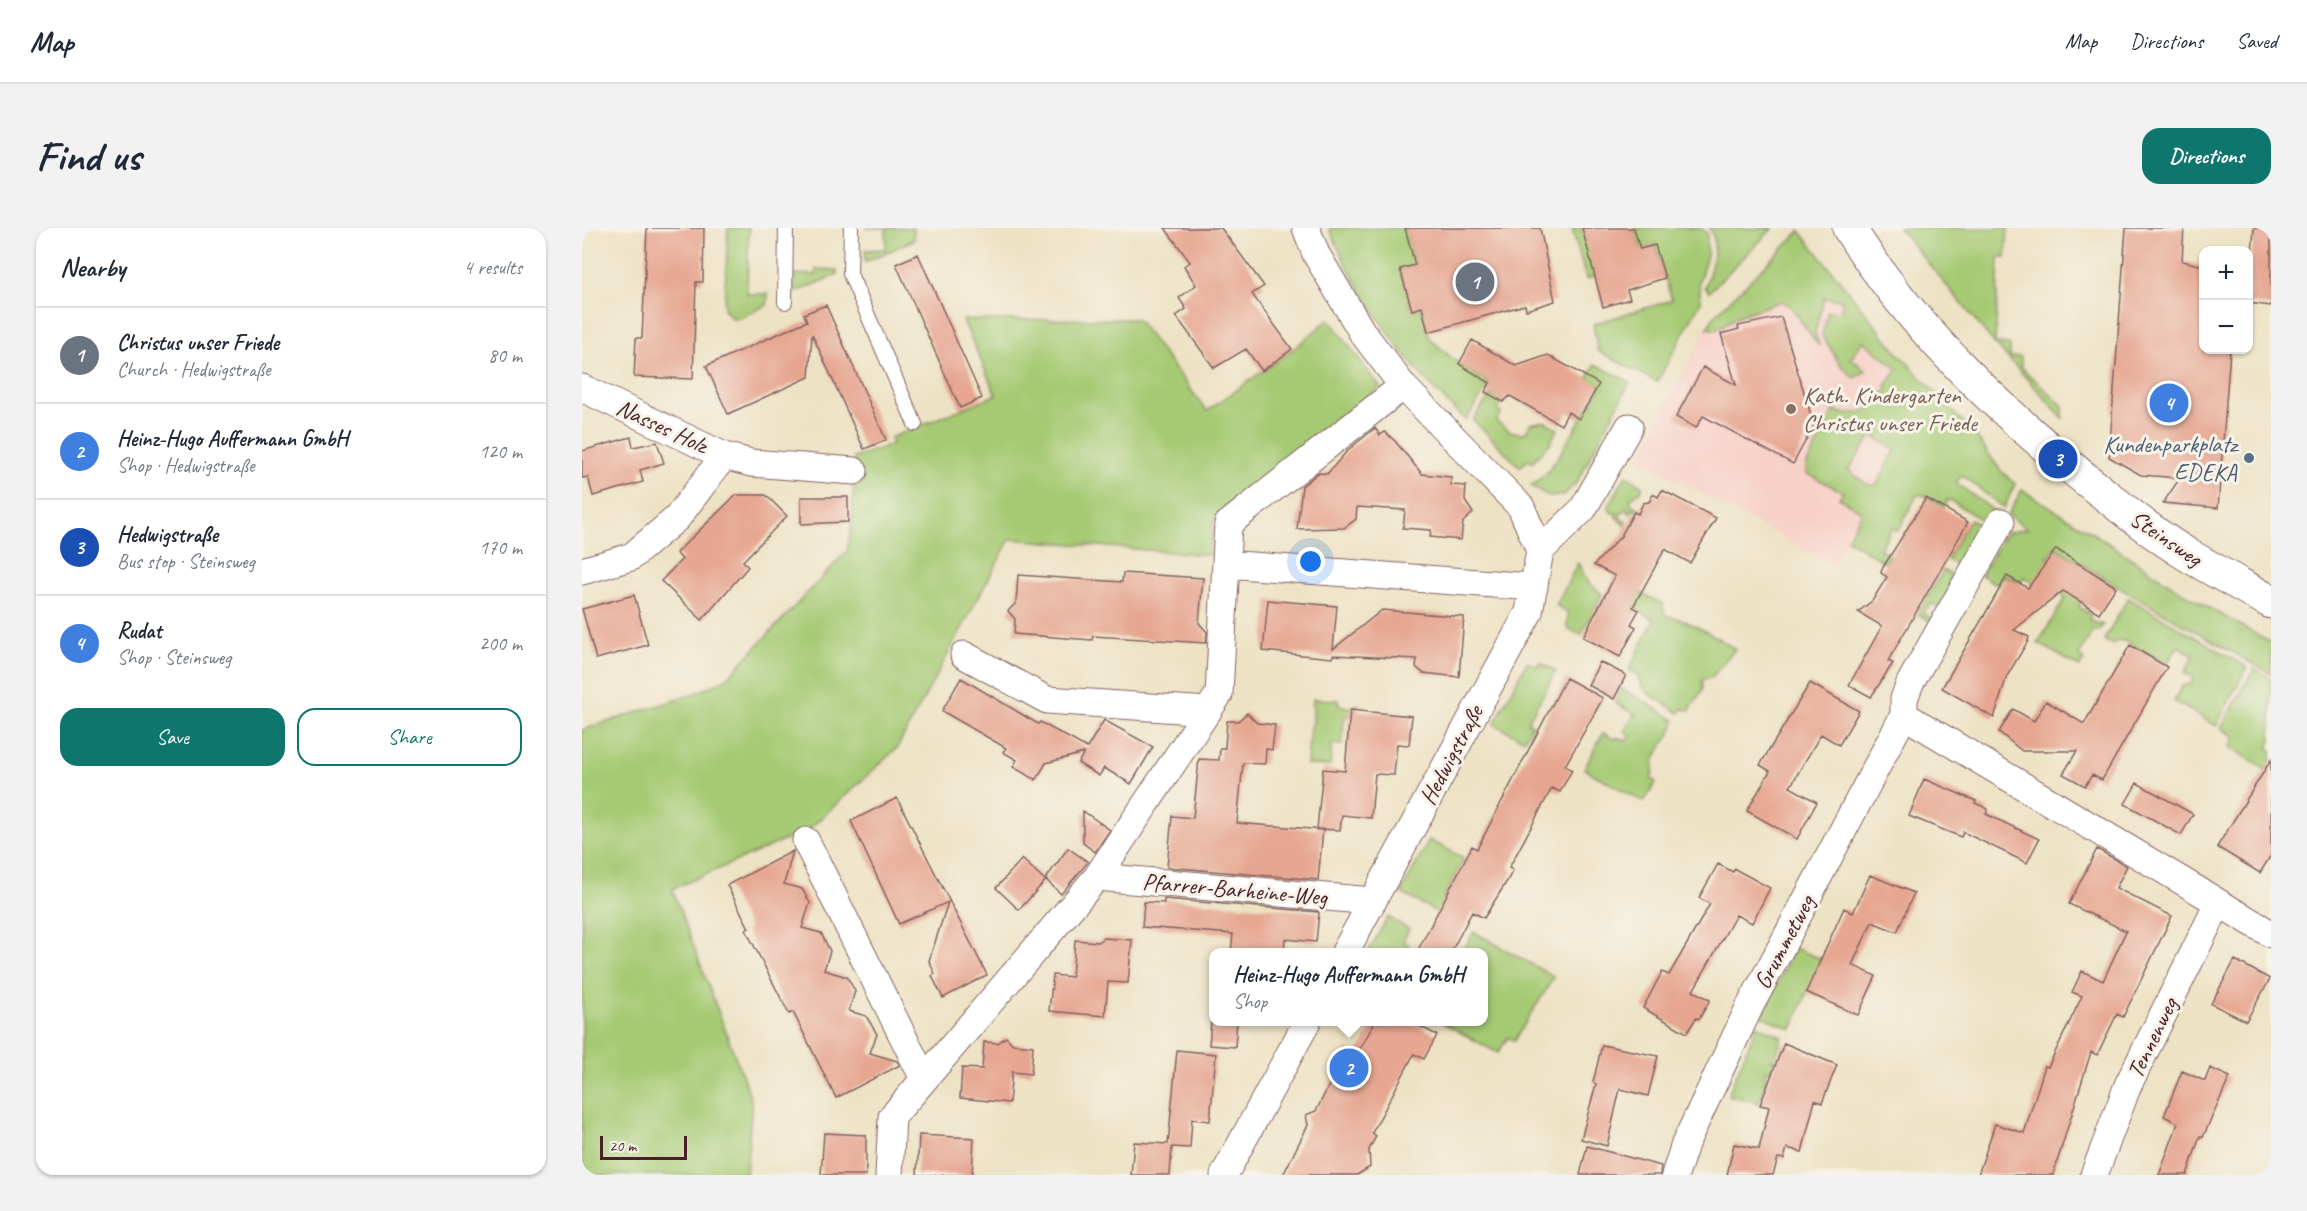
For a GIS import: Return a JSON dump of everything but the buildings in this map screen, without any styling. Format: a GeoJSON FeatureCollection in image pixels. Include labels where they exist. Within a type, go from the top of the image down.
{"type":"FeatureCollection","features":[{"type":"Feature","properties":{"kind":"main road","name":"Steinsweg"},"geometry":{"type":"LineString","coordinates":[[1857,234],[1931,334],[1989,395],[2058,459],[2187,554],[2271,602]]}},
{"type":"Feature","properties":{"kind":"street"},"geometry":{"type":"LineString","coordinates":[[1306,228],[1316,254],[1362,332],[1403,386],[1521,507],[1540,551],[1583,509],[1629,427]]}},
{"type":"Feature","properties":{"kind":"street","name":"Pfarrer-Barheine-Weg"},"geometry":{"type":"LineString","coordinates":[[888,1175],[892,1117],[923,1077],[1097,877],[1219,694],[1228,524],[1403,386]]}},
{"type":"Feature","properties":{"kind":"street","name":"Nasses Holz"},"geometry":{"type":"LineString","coordinates":[[588,398],[672,428],[724,456],[751,463],[854,471]]}},
{"type":"Feature","properties":{"kind":"street","name":"Nasses Holz"},"geometry":{"type":"LineString","coordinates":[[582,571],[631,557],[677,518],[724,456]]}},
{"type":"Feature","properties":{"kind":"street","name":"Grummetweg"},"geometry":{"type":"LineString","coordinates":[[1675,1175],[1685,1144],[1750,1006],[1904,715],[1904,699],[1910,683],[2001,522]]}},
{"type":"Feature","properties":{"kind":"street","name":"Hedwigstraße"},"geometry":{"type":"LineString","coordinates":[[1347,948],[1528,612],[1540,551]]}},
{"type":"Feature","properties":{"kind":"street"},"geometry":{"type":"LineString","coordinates":[[1226,564],[1534,587]]}},
{"type":"Feature","properties":{"kind":"street"},"geometry":{"type":"LineString","coordinates":[[964,655],[1047,700],[1208,711]]}},
{"type":"Feature","properties":{"kind":"street"},"geometry":{"type":"LineString","coordinates":[[1904,715],[2271,934]]}},
{"type":"Feature","properties":{"kind":"street"},"geometry":{"type":"LineString","coordinates":[[806,841],[923,1077]]}},
{"type":"Feature","properties":{"kind":"street","name":"Pfarrer-Barheine-Weg"},"geometry":{"type":"LineString","coordinates":[[1097,877],[1373,901]]}},
{"type":"Feature","properties":{"kind":"street","name":"Tennenweg"},"geometry":{"type":"LineString","coordinates":[[2094,1175],[2128,1085],[2218,904]]}},
{"type":"Feature","properties":{"kind":"street"},"geometry":{"type":"LineString","coordinates":[[1224,1175],[1305,1026]]}},
{"type":"Feature","properties":{"kind":"lane"},"geometry":{"type":"LineString","coordinates":[[784,302],[786,228]]}},
{"type":"Feature","properties":{"kind":"lane"},"geometry":{"type":"LineString","coordinates":[[851,228],[850,274],[915,424]]}},
{"type":"Feature","properties":{"kind":"shaded area","name":"Kath. Kindergarten Christus unser Friede"},"geometry":{"type":"Polygon","coordinates":[[[1800,231],[1897,352],[1930,387],[1833,565],[1638,459],[1708,325],[1800,231]]]}},
{"type":"Feature","properties":{"kind":"green space"},"geometry":{"type":"Polygon","coordinates":[[[728,228],[749,228],[747,294],[768,294],[767,305],[738,319],[730,317],[724,308],[728,228]]]}},
{"type":"Feature","properties":{"kind":"green space"},"geometry":{"type":"Polygon","coordinates":[[[886,228],[914,228],[914,240],[865,262],[865,250],[886,249],[886,228]]]}},
{"type":"Feature","properties":{"kind":"green space"},"geometry":{"type":"Polygon","coordinates":[[[1329,228],[1405,228],[1415,265],[1400,269],[1412,310],[1422,307],[1430,339],[1459,364],[1490,383],[1466,420],[1425,379],[1387,332],[1355,280],[1329,228]]]}},
{"type":"Feature","properties":{"kind":"green space"},"geometry":{"type":"Polygon","coordinates":[[[1572,228],[1582,228],[1596,276],[1586,279],[1572,228]]]}},
{"type":"Feature","properties":{"kind":"green space"},"geometry":{"type":"Polygon","coordinates":[[[1634,228],[1701,228],[1707,233],[1707,256],[1699,281],[1701,301],[1657,382],[1598,351],[1593,324],[1672,300],[1655,245],[1640,249],[1634,228]]]}},
{"type":"Feature","properties":{"kind":"green space"},"geometry":{"type":"Polygon","coordinates":[[[1709,228],[1773,228],[1709,292],[1705,287],[1712,265],[1714,241],[1709,228]]]}},
{"type":"Feature","properties":{"kind":"green space"},"geometry":{"type":"Polygon","coordinates":[[[1899,228],[2008,228],[2006,257],[1999,257],[1995,344],[1899,228]]]}},
{"type":"Feature","properties":{"kind":"green space"},"geometry":{"type":"Polygon","coordinates":[[[1800,231],[1897,352],[1975,435],[2001,471],[2015,484],[2004,508],[1962,475],[1956,483],[1997,513],[1990,525],[1948,499],[1944,507],[1924,495],[1917,495],[1898,531],[1892,528],[1880,549],[1889,555],[1886,559],[1890,561],[1889,565],[1847,539],[1862,512],[1839,498],[1843,492],[1806,473],[1806,466],[1834,410],[1849,414],[1871,408],[1875,405],[1874,397],[1887,391],[1886,386],[1898,369],[1863,341],[1851,358],[1866,371],[1854,378],[1840,364],[1822,335],[1828,311],[1841,312],[1842,300],[1824,298],[1815,331],[1819,346],[1791,307],[1781,301],[1738,316],[1716,330],[1707,328],[1715,315],[1800,231]],[[1872,435],[1848,470],[1867,484],[1876,486],[1895,450],[1872,435]]]}},
{"type":"Feature","properties":{"kind":"green space"},"geometry":{"type":"Polygon","coordinates":[[[816,269],[837,270],[837,275],[794,293],[794,274],[816,275],[816,269]]]}},
{"type":"Feature","properties":{"kind":"green space"},"geometry":{"type":"Polygon","coordinates":[[[1137,319],[1207,411],[1292,350],[1329,319],[1380,387],[1214,520],[1209,555],[1010,539],[897,748],[808,830],[672,889],[752,1101],[746,1175],[588,1175],[582,1158],[582,730],[694,694],[726,679],[847,551],[852,524],[854,458],[892,444],[890,438],[996,395],[963,320],[1137,319]]]}},
{"type":"Feature","properties":{"kind":"green space"},"geometry":{"type":"Polygon","coordinates":[[[1995,344],[2010,345],[2010,357],[2021,357],[2021,367],[2063,406],[2063,418],[1995,344]]]}},
{"type":"Feature","properties":{"kind":"green space"},"geometry":{"type":"Polygon","coordinates":[[[1595,364],[1630,382],[1577,482],[1564,495],[1550,497],[1531,486],[1546,474],[1560,454],[1601,386],[1588,378],[1595,364]]]}},
{"type":"Feature","properties":{"kind":"green space"},"geometry":{"type":"Polygon","coordinates":[[[1490,395],[1502,401],[1497,410],[1501,413],[1496,421],[1510,431],[1522,434],[1527,431],[1530,424],[1544,421],[1558,429],[1550,443],[1532,462],[1528,460],[1520,467],[1473,420],[1490,395]]]}},
{"type":"Feature","properties":{"kind":"green space"},"geometry":{"type":"Polygon","coordinates":[[[1626,475],[1642,486],[1642,490],[1630,499],[1632,505],[1639,508],[1638,512],[1633,509],[1630,514],[1626,508],[1620,516],[1621,520],[1626,520],[1624,525],[1617,518],[1617,513],[1612,513],[1608,508],[1626,475]]]}},
{"type":"Feature","properties":{"kind":"green space"},"geometry":{"type":"Polygon","coordinates":[[[2022,490],[2096,535],[2185,594],[2271,643],[2271,674],[2130,594],[2055,547],[2047,559],[2082,600],[2079,607],[2090,614],[2090,621],[2103,625],[2099,630],[2093,630],[2079,656],[2084,660],[2079,667],[2038,643],[2066,597],[2036,580],[2034,583],[2024,577],[2020,582],[2005,575],[1998,585],[1981,575],[2006,533],[2027,529],[2008,515],[2022,490]]]}},
{"type":"Feature","properties":{"kind":"green space"},"geometry":{"type":"Polygon","coordinates":[[[1970,519],[1987,530],[1966,570],[1947,560],[1970,519]]]}},
{"type":"Feature","properties":{"kind":"green space"},"geometry":{"type":"Polygon","coordinates":[[[1578,563],[1589,583],[1602,594],[1581,635],[1567,628],[1568,613],[1556,605],[1578,563]]]}},
{"type":"Feature","properties":{"kind":"green space"},"geometry":{"type":"Polygon","coordinates":[[[1943,570],[1960,580],[1943,608],[1930,604],[1924,613],[1936,621],[1934,624],[1918,614],[1943,570]]]}},
{"type":"Feature","properties":{"kind":"green space"},"geometry":{"type":"Polygon","coordinates":[[[1626,586],[1663,604],[1664,613],[1669,617],[1692,624],[1735,649],[1711,678],[1702,680],[1702,690],[1690,710],[1683,709],[1679,713],[1646,692],[1638,679],[1640,676],[1629,670],[1654,620],[1620,598],[1626,586]]]}},
{"type":"Feature","properties":{"kind":"green space"},"geometry":{"type":"Polygon","coordinates":[[[2128,598],[2247,667],[2216,726],[2174,701],[2182,686],[2193,683],[2191,675],[2184,674],[2194,655],[2178,646],[2167,664],[2127,642],[2120,640],[2111,644],[2104,640],[2128,598]]]}},
{"type":"Feature","properties":{"kind":"green space"},"geometry":{"type":"Polygon","coordinates":[[[1527,662],[1537,666],[1540,662],[1556,671],[1528,722],[1532,725],[1524,740],[1494,724],[1527,662]]]}},
{"type":"Feature","properties":{"kind":"green space"},"geometry":{"type":"Polygon","coordinates":[[[2254,669],[2271,679],[2271,742],[2268,748],[2271,750],[2271,762],[2266,770],[2230,747],[2235,737],[2221,728],[2254,669]]]}},
{"type":"Feature","properties":{"kind":"green space"},"geometry":{"type":"Polygon","coordinates":[[[1621,688],[1675,720],[1671,732],[1655,759],[1651,778],[1656,782],[1644,802],[1584,769],[1603,733],[1616,740],[1617,737],[1626,741],[1630,735],[1625,731],[1633,715],[1638,716],[1615,703],[1621,688]]]}},
{"type":"Feature","properties":{"kind":"green space"},"geometry":{"type":"Polygon","coordinates":[[[1313,699],[1339,700],[1339,705],[1351,708],[1360,704],[1344,719],[1342,745],[1332,744],[1330,766],[1307,765],[1310,728],[1313,723],[1313,699]]]}},
{"type":"Feature","properties":{"kind":"green space"},"geometry":{"type":"Polygon","coordinates":[[[1429,840],[1464,858],[1443,898],[1468,911],[1461,925],[1401,893],[1429,840]]]}},
{"type":"Feature","properties":{"kind":"green space"},"geometry":{"type":"Polygon","coordinates":[[[1388,917],[1409,929],[1403,941],[1409,945],[1407,948],[1370,948],[1388,917]]]}},
{"type":"Feature","properties":{"kind":"green space"},"geometry":{"type":"Polygon","coordinates":[[[1474,932],[1554,977],[1514,1041],[1508,1037],[1498,1053],[1448,1026],[1488,1026],[1488,948],[1464,948],[1474,932]]]}},
{"type":"Feature","properties":{"kind":"green space"},"geometry":{"type":"Polygon","coordinates":[[[1794,948],[1821,959],[1792,1029],[1762,1016],[1794,948]]]}},
{"type":"Feature","properties":{"kind":"green space"},"geometry":{"type":"Polygon","coordinates":[[[1757,1025],[1782,1037],[1775,1060],[1770,1059],[1774,1061],[1770,1071],[1765,1070],[1766,1081],[1759,1103],[1728,1095],[1757,1025]]]}},
{"type":"Feature","properties":{"kind":"place","name":"Christus unser Friede"},"geometry":{"type":"Point","coordinates":[1475,282]}},
{"type":"Feature","properties":{"kind":"place","name":"Rudat"},"geometry":{"type":"Point","coordinates":[2169,403]}},
{"type":"Feature","properties":{"kind":"place","name":"Kath. Kindergarten Christus unser Friede"},"geometry":{"type":"Point","coordinates":[1791,409]}},
{"type":"Feature","properties":{"kind":"place","name":"Kundenparkplatz EDEKA"},"geometry":{"type":"Point","coordinates":[2249,458]}},
{"type":"Feature","properties":{"kind":"place","name":"Hedwigstraße"},"geometry":{"type":"Point","coordinates":[2058,459]}},
{"type":"Feature","properties":{"kind":"place","name":"Heinz-Hugo Auffermann GmbH"},"geometry":{"type":"Point","coordinates":[1349,1068]}}]}
